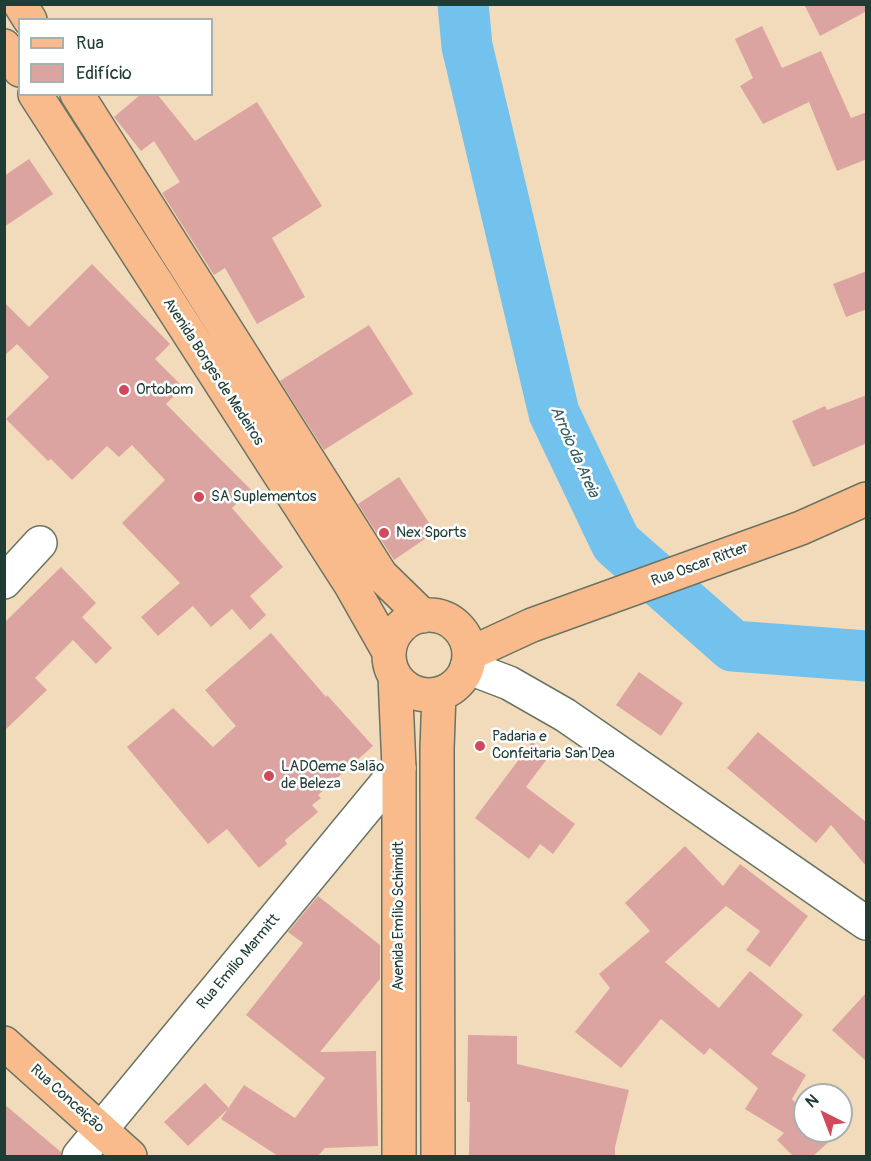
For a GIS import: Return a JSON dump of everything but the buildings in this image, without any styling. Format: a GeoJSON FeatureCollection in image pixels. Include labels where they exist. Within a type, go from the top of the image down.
{"type":"FeatureCollection","features":[{"type":"Feature","properties":{"kind":"main road"},"geometry":{"type":"LineString","coordinates":[[20,4],[29,18]]}},
{"type":"Feature","properties":{"kind":"main road","name":"Avenida Borges de Medeiros"},"geometry":{"type":"LineString","coordinates":[[36,96],[351,585],[392,664]]}},
{"type":"Feature","properties":{"kind":"main road"},"geometry":{"type":"LineString","coordinates":[[78,96],[381,574],[423,616]]}},
{"type":"Feature","properties":{"kind":"main road","name":"Rua Oscar Ritter"},"geometry":{"type":"LineString","coordinates":[[465,650],[801,528],[867,500]]}},
{"type":"Feature","properties":{"kind":"main road"},"geometry":{"type":"LineString","coordinates":[[423,616],[442,618],[465,650],[461,679],[451,688],[439,694],[426,695],[403,686],[392,664],[392,639],[400,628],[423,616]]}},
{"type":"Feature","properties":{"kind":"main road","name":"Avenida Emílio Schimidt"},"geometry":{"type":"LineString","coordinates":[[392,664],[399,768],[399,1156]]}},
{"type":"Feature","properties":{"kind":"main road"},"geometry":{"type":"LineString","coordinates":[[438,1156],[439,694]]}},
{"type":"Feature","properties":{"kind":"main road"},"geometry":{"type":"LineString","coordinates":[[399,991],[438,990]]}},
{"type":"Feature","properties":{"kind":"main road","name":"Rua Conceição"},"geometry":{"type":"LineString","coordinates":[[4,1043],[130,1156]]}},
{"type":"Feature","properties":{"kind":"street"},"geometry":{"type":"LineString","coordinates":[[4,582],[40,543]]}},
{"type":"Feature","properties":{"kind":"street"},"geometry":{"type":"LineString","coordinates":[[465,650],[509,682],[565,715],[867,922]]}},
{"type":"Feature","properties":{"kind":"street","name":"Rua Emilio Marmitt"},"geometry":{"type":"LineString","coordinates":[[79,1156],[399,768]]}},
{"type":"Feature","properties":{"kind":"waterway","name":"Arroio da Areia"},"geometry":{"type":"LineString","coordinates":[[463,4],[467,46],[554,413],[616,543],[733,646],[866,656]]}},
{"type":"Feature","properties":{"kind":"place","name":"Ortobom"},"geometry":{"type":"Point","coordinates":[124,390]}},
{"type":"Feature","properties":{"kind":"place","name":"SA Suplementos"},"geometry":{"type":"Point","coordinates":[199,497]}},
{"type":"Feature","properties":{"kind":"place","name":"Nex Sports"},"geometry":{"type":"Point","coordinates":[384,533]}},
{"type":"Feature","properties":{"kind":"place","name":"Padaria e Confeitaria San'Dea"},"geometry":{"type":"Point","coordinates":[480,746]}},
{"type":"Feature","properties":{"kind":"place","name":"LADOeme Salão de Beleza"},"geometry":{"type":"Point","coordinates":[269,776]}}]}
